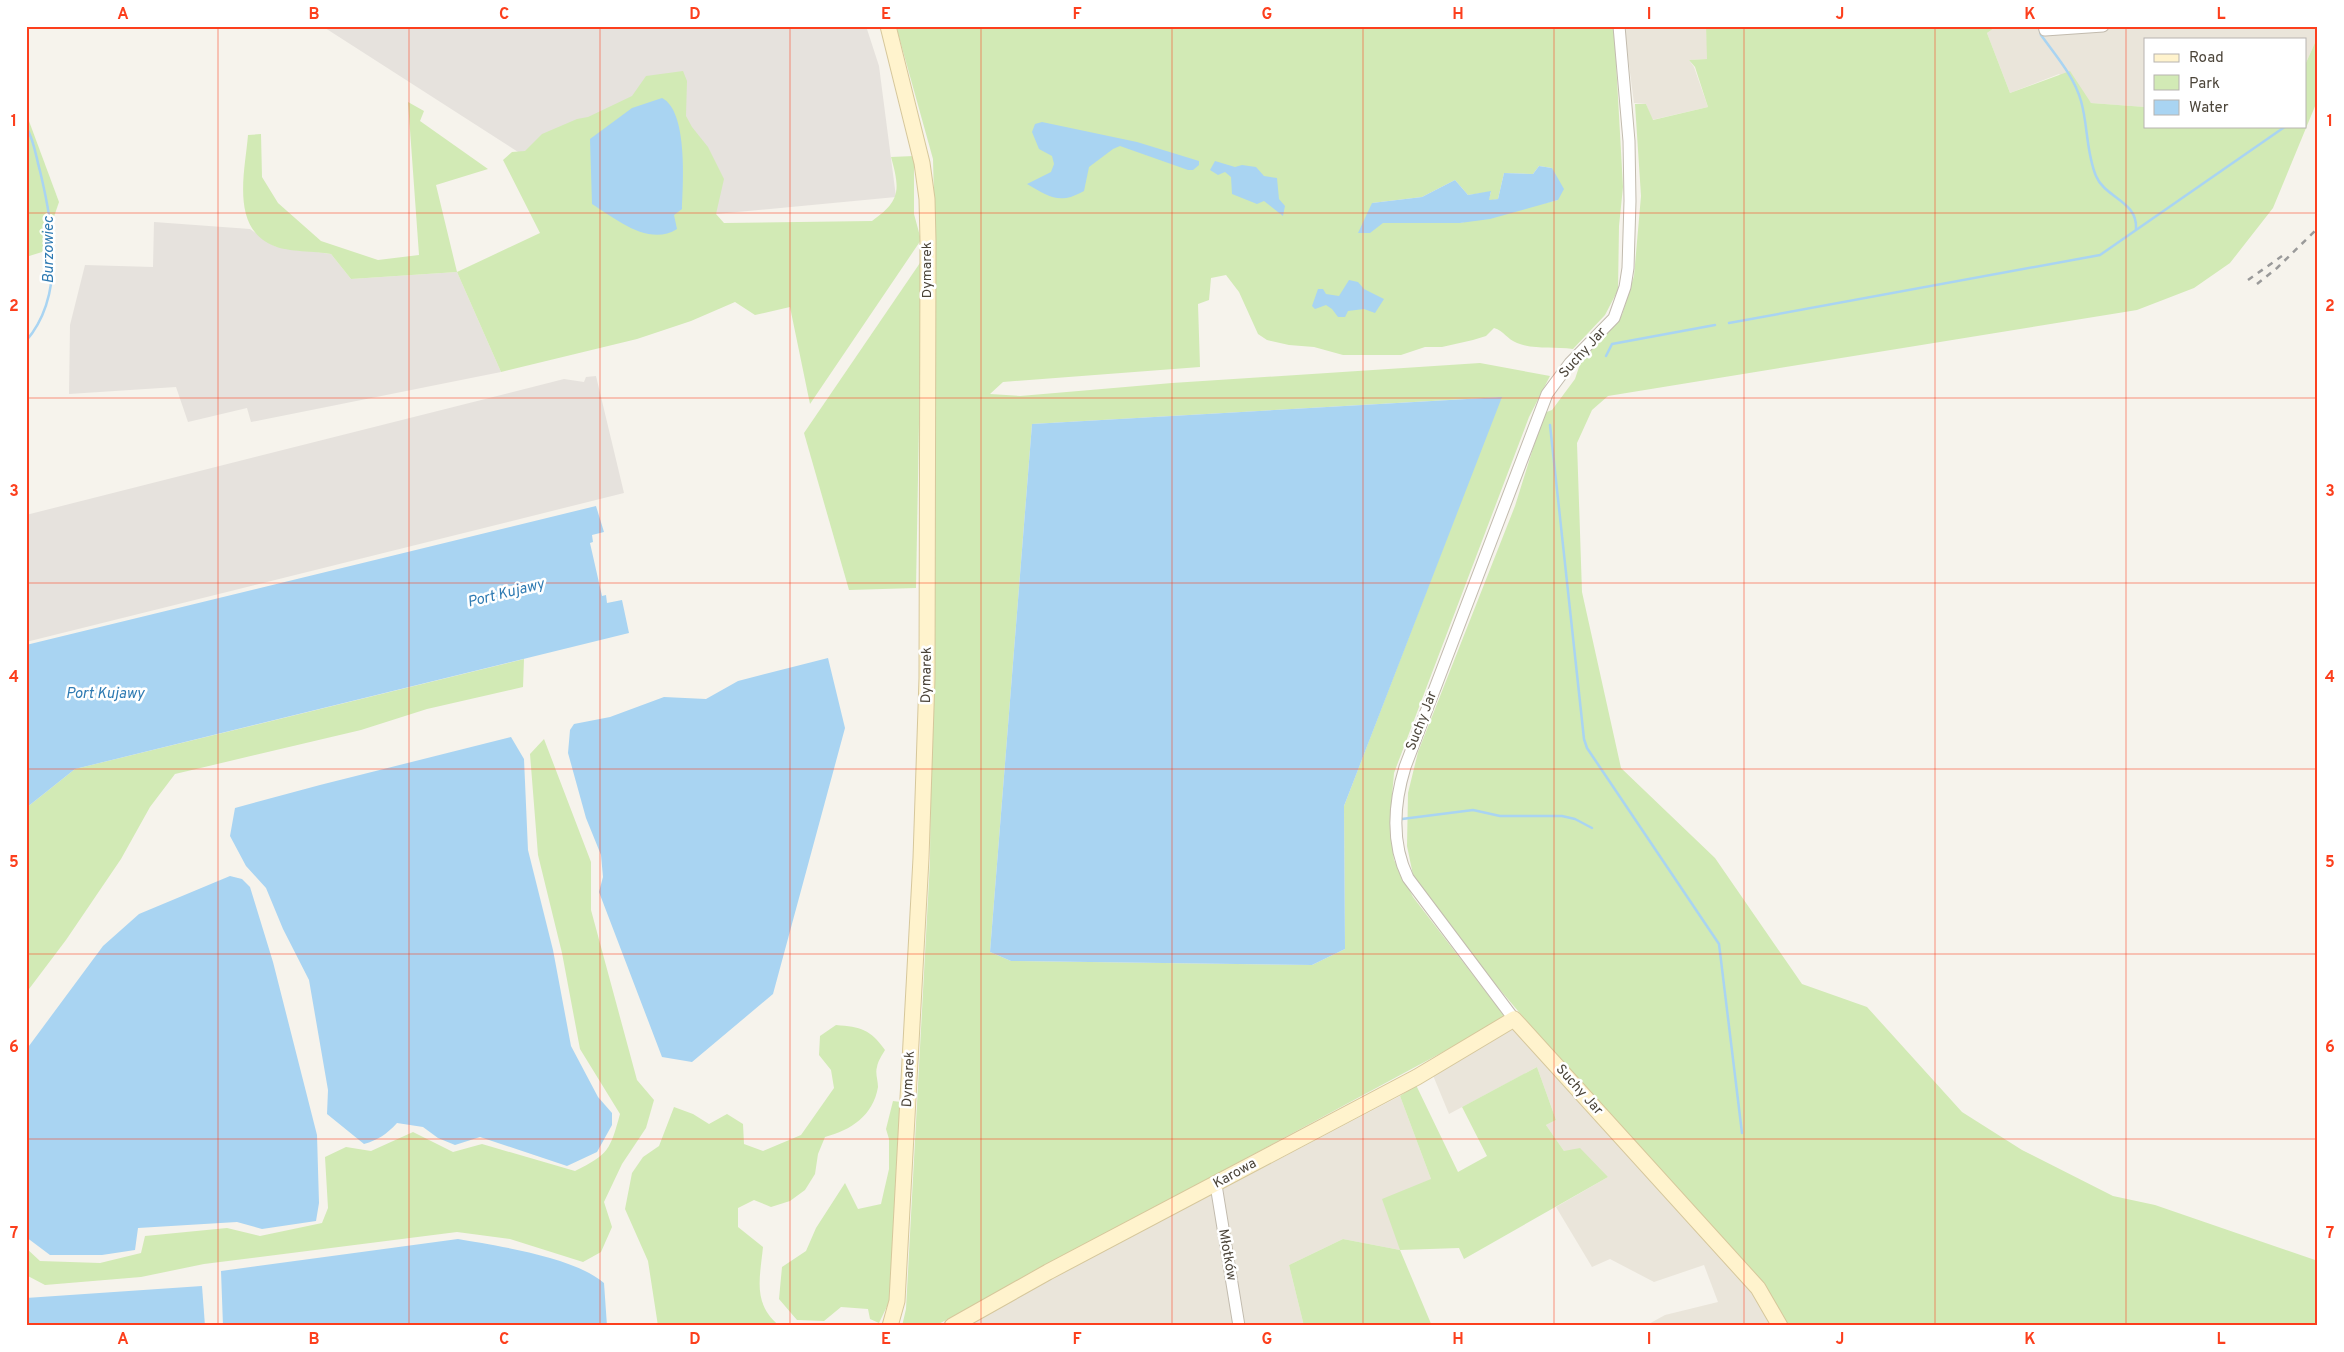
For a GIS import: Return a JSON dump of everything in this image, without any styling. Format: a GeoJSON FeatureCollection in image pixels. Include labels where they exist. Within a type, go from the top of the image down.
{"type":"FeatureCollection","features":[{"type":"Feature","properties":{"kind":"street","name":"Dymarek"},"geometry":{"type":"LineString","coordinates":[[888,26],[922,163],[927,198],[928,235],[927,678],[923,803],[897,1300],[890,1326]]}},
{"type":"Feature","properties":{"kind":"street","name":"Suchy Jar"},"geometry":{"type":"LineString","coordinates":[[1619,26],[1627,120],[1630,200],[1628,268],[1621,302],[1614,318],[1570,362],[1548,394],[1405,767],[1396,806],[1399,854],[1408,878],[1514,1019],[1758,1288],[1780,1326]]}},
{"type":"Feature","properties":{"kind":"street"},"geometry":{"type":"LineString","coordinates":[[2044,26],[2045,30],[2103,26]]}},
{"type":"Feature","properties":{"kind":"street","name":"Karowa"},"geometry":{"type":"LineString","coordinates":[[952,1326],[1052,1270],[1216,1185],[1424,1073],[1514,1019]]}},
{"type":"Feature","properties":{"kind":"street","name":"Młotków"},"geometry":{"type":"LineString","coordinates":[[1216,1185],[1239,1326]]}},
{"type":"Feature","properties":{"kind":"shaded area"},"geometry":{"type":"Polygon","coordinates":[[[322,26],[866,26],[879,66],[896,197],[716,214],[632,225],[322,26]]]}},
{"type":"Feature","properties":{"kind":"shaded area"},"geometry":{"type":"Polygon","coordinates":[[[1624,26],[1706,26],[1708,59],[1689,60],[1694,67],[1708,107],[1652,120],[1646,104],[1634,103],[1624,26]]]}},
{"type":"Feature","properties":{"kind":"shaded area"},"geometry":{"type":"Polygon","coordinates":[[[1997,26],[2038,26],[2040,32],[2172,26],[2318,26],[2318,36],[2306,63],[2306,38],[2144,38],[2144,107],[2091,103],[2059,74],[2010,93],[1987,33],[1997,26]]]}},
{"type":"Feature","properties":{"kind":"shaded area"},"geometry":{"type":"Polygon","coordinates":[[[154,222],[250,229],[274,246],[331,254],[351,279],[457,272],[501,372],[251,422],[247,408],[188,422],[176,387],[69,394],[70,325],[85,265],[153,267],[154,222]]]}},
{"type":"Feature","properties":{"kind":"shaded area"},"geometry":{"type":"Polygon","coordinates":[[[596,376],[624,493],[26,642],[26,515],[564,379],[584,382],[586,377],[596,376]]]}},
{"type":"Feature","properties":{"kind":"shaded area"},"geometry":{"type":"Polygon","coordinates":[[[1514,1026],[1736,1273],[1768,1313],[1773,1326],[1645,1326],[1665,1315],[1718,1302],[1704,1265],[1654,1282],[1610,1259],[1592,1267],[1556,1207],[1608,1177],[1564,1151],[1546,1125],[1556,1120],[1537,1067],[1449,1114],[1432,1073],[1514,1026]]]}},
{"type":"Feature","properties":{"kind":"shaded area"},"geometry":{"type":"Polygon","coordinates":[[[1400,1096],[1431,1179],[1400,1250],[1343,1239],[1289,1265],[1304,1326],[1243,1326],[1220,1190],[1400,1096]]]}},
{"type":"Feature","properties":{"kind":"shaded area"},"geometry":{"type":"Polygon","coordinates":[[[1212,1193],[1237,1326],[966,1326],[1043,1280],[1212,1193]]]}},
{"type":"Feature","properties":{"kind":"green space"},"geometry":{"type":"Polygon","coordinates":[[[896,26],[1614,26],[1623,187],[1619,226],[1618,290],[1605,315],[1573,349],[1524,345],[1494,328],[1486,336],[1473,340],[1442,347],[1425,347],[1401,355],[1343,355],[1314,347],[1289,345],[1267,340],[1258,334],[1239,292],[1226,275],[1211,278],[1209,300],[1198,304],[1200,367],[1003,382],[990,394],[1020,396],[1172,383],[1480,363],[1550,376],[1529,417],[1394,773],[1390,819],[1394,860],[1413,897],[1506,1018],[935,1326],[902,1326],[906,1309],[930,861],[935,234],[933,159],[896,26]],[[1539,166],[1533,174],[1504,173],[1498,199],[1488,201],[1491,192],[1468,195],[1455,180],[1422,197],[1372,203],[1383,223],[1460,223],[1558,200],[1552,168],[1539,166]],[[1501,397],[1032,424],[990,952],[1011,961],[1312,965],[1345,949],[1344,806],[1501,397]]]}},
{"type":"Feature","properties":{"kind":"green space"},"geometry":{"type":"Polygon","coordinates":[[[1706,26],[1997,26],[1987,33],[2010,93],[2070,71],[2091,103],[2144,107],[2144,128],[2306,128],[2306,63],[2318,36],[2318,99],[2273,208],[2230,263],[2194,288],[2137,310],[1608,396],[1592,410],[1577,443],[1582,592],[1621,768],[1715,858],[1802,984],[1867,1007],[1962,1112],[2022,1150],[2113,1196],[2155,1205],[2318,1261],[2318,1326],[1785,1326],[1496,985],[1413,875],[1407,846],[1408,793],[1418,752],[1515,506],[1544,413],[1552,410],[1575,379],[1581,361],[1622,315],[1634,276],[1641,196],[1635,104],[1646,104],[1653,120],[1708,107],[1695,67],[1689,60],[1707,59],[1706,26]]]}},
{"type":"Feature","properties":{"kind":"green space"},"geometry":{"type":"Polygon","coordinates":[[[683,71],[687,81],[686,116],[708,147],[724,179],[716,214],[724,223],[872,221],[888,207],[896,193],[896,178],[891,157],[914,156],[914,214],[921,240],[810,404],[790,307],[755,315],[735,302],[691,321],[637,339],[501,372],[457,272],[540,233],[503,160],[512,152],[525,151],[542,134],[577,119],[588,117],[632,96],[646,76],[683,71]]]}},
{"type":"Feature","properties":{"kind":"green space"},"geometry":{"type":"Polygon","coordinates":[[[408,102],[424,111],[420,121],[488,169],[436,185],[457,272],[351,279],[331,254],[280,248],[260,238],[251,226],[243,198],[248,135],[261,134],[262,177],[278,203],[321,241],[378,260],[419,255],[408,102]]]}},
{"type":"Feature","properties":{"kind":"green space"},"geometry":{"type":"Polygon","coordinates":[[[26,113],[59,202],[42,252],[26,257],[26,113]]]}},
{"type":"Feature","properties":{"kind":"green space"},"geometry":{"type":"Polygon","coordinates":[[[922,260],[916,588],[849,590],[804,433],[922,260]]]}},
{"type":"Feature","properties":{"kind":"green space"},"geometry":{"type":"Polygon","coordinates":[[[524,659],[523,687],[427,709],[361,730],[175,774],[150,807],[121,859],[66,940],[26,993],[26,808],[75,769],[524,659]]]}},
{"type":"Feature","properties":{"kind":"green space"},"geometry":{"type":"Polygon","coordinates":[[[544,739],[591,862],[591,910],[637,1080],[654,1100],[646,1128],[622,1164],[604,1202],[612,1227],[601,1252],[583,1262],[510,1239],[457,1232],[204,1264],[141,1277],[45,1285],[26,1275],[26,1248],[40,1261],[100,1263],[141,1253],[145,1236],[227,1228],[260,1236],[322,1223],[328,1208],[325,1157],[346,1147],[371,1151],[413,1132],[453,1152],[482,1144],[575,1171],[602,1155],[614,1136],[620,1114],[580,1049],[562,953],[538,855],[530,754],[544,739]]]}},
{"type":"Feature","properties":{"kind":"green space"},"geometry":{"type":"Polygon","coordinates":[[[836,1025],[864,1030],[875,1038],[885,1050],[880,1058],[876,1072],[878,1087],[871,1106],[866,1114],[852,1126],[825,1137],[818,1154],[815,1174],[805,1190],[790,1201],[771,1207],[754,1200],[738,1208],[738,1227],[763,1247],[760,1280],[762,1300],[771,1318],[780,1326],[658,1326],[648,1261],[625,1209],[632,1173],[643,1157],[659,1146],[674,1107],[693,1114],[709,1124],[727,1114],[743,1124],[744,1144],[763,1151],[801,1135],[834,1088],[831,1070],[819,1055],[820,1036],[836,1025]]]}},
{"type":"Feature","properties":{"kind":"green space"},"geometry":{"type":"Polygon","coordinates":[[[1537,1067],[1556,1120],[1546,1125],[1564,1151],[1580,1148],[1608,1177],[1464,1259],[1459,1248],[1400,1250],[1382,1199],[1431,1179],[1400,1096],[1416,1085],[1458,1172],[1487,1156],[1462,1107],[1537,1067]]]}},
{"type":"Feature","properties":{"kind":"green space"},"geometry":{"type":"Polygon","coordinates":[[[893,1101],[901,1102],[891,1298],[879,1323],[870,1319],[868,1309],[841,1307],[824,1321],[797,1320],[779,1299],[782,1267],[806,1251],[816,1228],[845,1183],[858,1209],[881,1204],[889,1169],[889,1139],[886,1129],[893,1101]]]}},
{"type":"Feature","properties":{"kind":"green space"},"geometry":{"type":"Polygon","coordinates":[[[1343,1239],[1400,1250],[1432,1326],[1304,1326],[1289,1265],[1343,1239]]]}},
{"type":"Feature","properties":{"kind":"water"},"geometry":{"type":"Polygon","coordinates":[[[662,98],[670,105],[680,132],[683,166],[682,209],[674,215],[677,229],[666,234],[655,235],[633,229],[592,204],[590,139],[632,108],[662,98]]]}},
{"type":"Feature","properties":{"kind":"water"},"geometry":{"type":"Polygon","coordinates":[[[1042,122],[1137,142],[1199,161],[1199,165],[1193,170],[1188,170],[1120,146],[1089,167],[1084,191],[1068,198],[1055,198],[1027,184],[1051,172],[1054,164],[1052,156],[1039,149],[1032,132],[1035,124],[1042,122]]]}},
{"type":"Feature","properties":{"kind":"water"},"geometry":{"type":"Polygon","coordinates":[[[1215,161],[1235,167],[1242,165],[1256,167],[1264,176],[1277,178],[1279,199],[1285,206],[1283,216],[1264,201],[1257,204],[1232,194],[1231,177],[1225,172],[1218,175],[1210,170],[1215,161]]]}},
{"type":"Feature","properties":{"kind":"water"},"geometry":{"type":"Polygon","coordinates":[[[1539,166],[1552,168],[1564,189],[1558,200],[1490,219],[1460,223],[1383,223],[1370,233],[1358,233],[1372,203],[1422,197],[1455,180],[1468,195],[1491,191],[1489,200],[1498,199],[1504,173],[1533,174],[1539,166]]]}},
{"type":"Feature","properties":{"kind":"water"},"geometry":{"type":"Polygon","coordinates":[[[1349,280],[1358,282],[1364,289],[1384,299],[1375,313],[1364,309],[1348,311],[1345,317],[1338,317],[1326,305],[1315,309],[1312,306],[1318,289],[1323,289],[1326,294],[1339,296],[1349,280]]]}},
{"type":"Feature","properties":{"kind":"water"},"geometry":{"type":"Polygon","coordinates":[[[1502,397],[1344,806],[1345,949],[1312,965],[1011,961],[990,952],[1032,424],[1502,397]]]}},
{"type":"Feature","properties":{"kind":"water","name":"Port Kujawy"},"geometry":{"type":"Polygon","coordinates":[[[596,506],[604,532],[592,535],[593,542],[590,543],[602,596],[606,595],[607,603],[622,600],[629,633],[75,769],[26,808],[26,645],[596,506]]]}},
{"type":"Feature","properties":{"kind":"water"},"geometry":{"type":"Polygon","coordinates":[[[828,658],[845,728],[773,994],[692,1062],[662,1057],[599,892],[603,877],[601,855],[586,818],[568,753],[570,730],[574,724],[610,717],[664,697],[706,699],[738,681],[828,658]]]}},
{"type":"Feature","properties":{"kind":"water"},"geometry":{"type":"Polygon","coordinates":[[[511,737],[524,759],[528,850],[553,950],[571,1046],[598,1097],[612,1113],[612,1125],[597,1152],[567,1166],[480,1137],[455,1145],[438,1138],[423,1127],[397,1123],[382,1136],[364,1144],[327,1114],[328,1090],[309,980],[283,929],[266,888],[246,866],[230,836],[235,808],[511,737]]]}},
{"type":"Feature","properties":{"kind":"water"},"geometry":{"type":"Polygon","coordinates":[[[230,876],[242,879],[250,887],[273,962],[317,1135],[319,1203],[316,1221],[262,1229],[237,1222],[138,1228],[135,1250],[102,1255],[50,1255],[26,1237],[26,1050],[103,946],[139,914],[230,876]]]}},
{"type":"Feature","properties":{"kind":"water"},"geometry":{"type":"Polygon","coordinates":[[[458,1239],[555,1259],[591,1274],[604,1283],[607,1326],[223,1326],[221,1271],[458,1239]]]}},
{"type":"Feature","properties":{"kind":"water"},"geometry":{"type":"Polygon","coordinates":[[[202,1286],[205,1326],[26,1326],[26,1298],[202,1286]]]}},
{"type":"Feature","properties":{"kind":"waterway"},"geometry":{"type":"LineString","coordinates":[[2039,26],[2041,35],[2064,66],[2078,92],[2083,110],[2090,158],[2096,176],[2106,190],[2132,212],[2136,229]]}},
{"type":"Feature","properties":{"kind":"waterway","name":"Burzowiec"},"geometry":{"type":"LineString","coordinates":[[26,127],[33,143],[45,192],[52,236],[53,259],[47,303],[39,323],[26,341]]}},
{"type":"Feature","properties":{"kind":"waterway"},"geometry":{"type":"LineString","coordinates":[[1729,323],[2100,255],[2283,128]]}},
{"type":"Feature","properties":{"kind":"waterway"},"geometry":{"type":"LineString","coordinates":[[1606,356],[1612,344],[1715,325]]}},
{"type":"Feature","properties":{"kind":"waterway"},"geometry":{"type":"LineString","coordinates":[[1550,425],[1584,739],[1587,748],[1719,944],[1742,1133]]}},
{"type":"Feature","properties":{"kind":"waterway"},"geometry":{"type":"LineString","coordinates":[[1402,819],[1473,810],[1500,816],[1562,816],[1575,819],[1592,828]]}},
{"type":"Feature","properties":{"kind":"railway"},"geometry":{"type":"LineString","coordinates":[[2257,284],[2277,268],[2318,228]]}},
{"type":"Feature","properties":{"kind":"railway"},"geometry":{"type":"LineString","coordinates":[[2248,280],[2282,256]]}}]}
